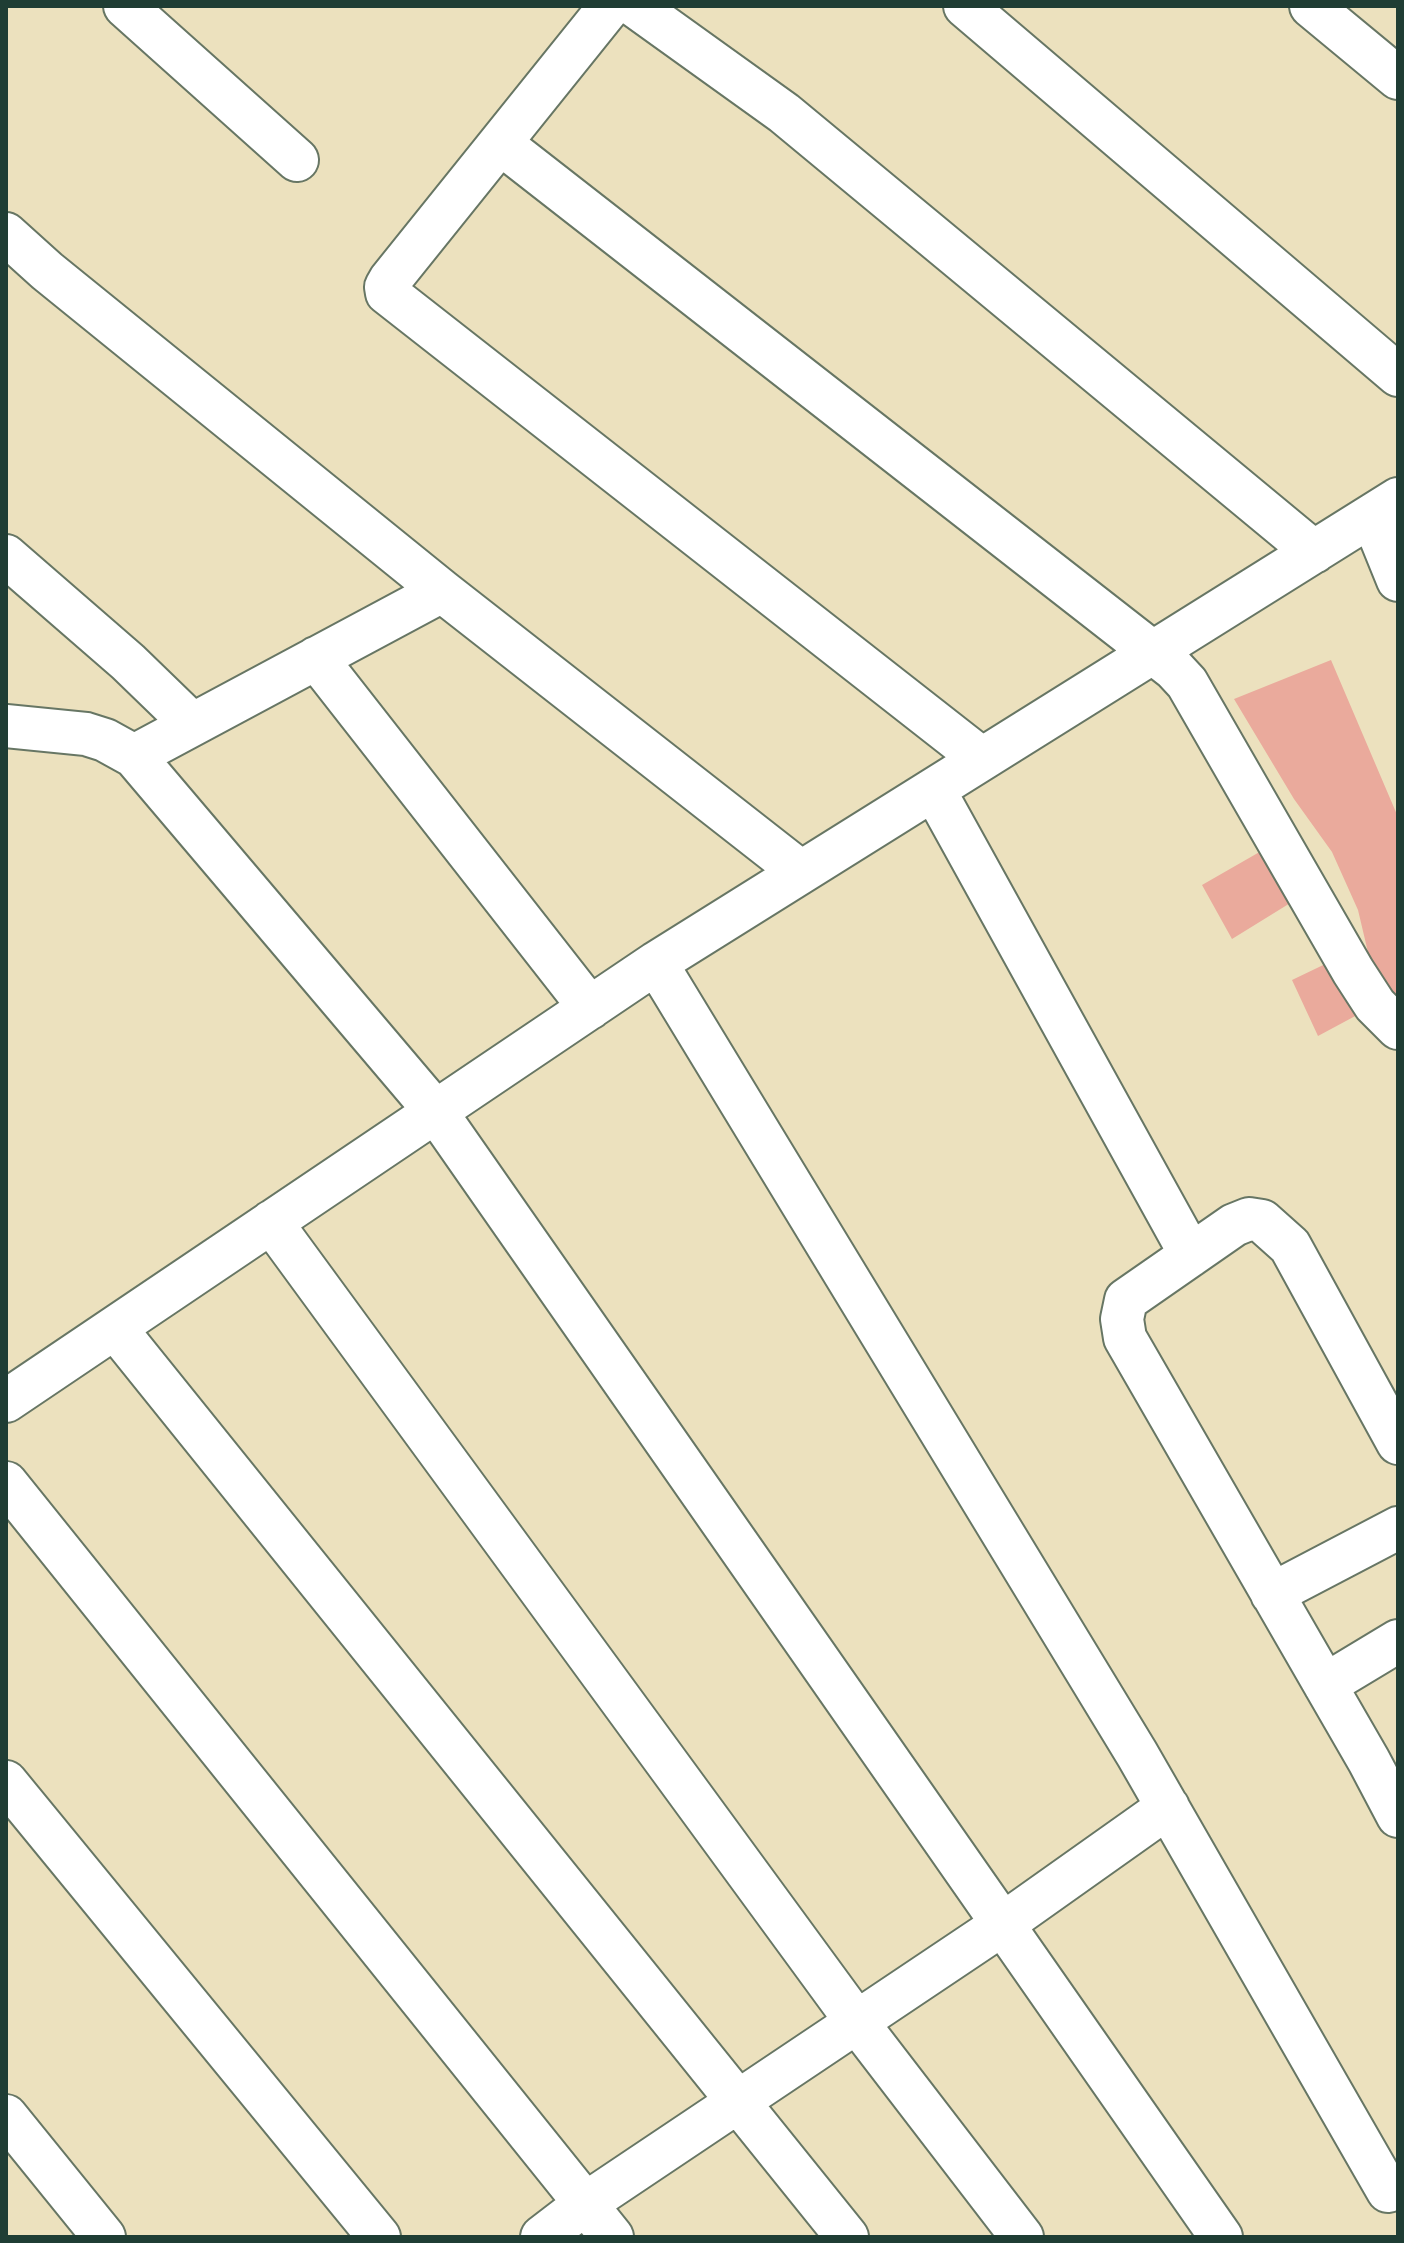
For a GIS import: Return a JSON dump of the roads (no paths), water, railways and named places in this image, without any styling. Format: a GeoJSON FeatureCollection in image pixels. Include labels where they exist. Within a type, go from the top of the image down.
{"type":"FeatureCollection","features":[{"type":"Feature","properties":{"kind":"street"},"geometry":{"type":"LineString","coordinates":[[125,6],[297,160]]}},
{"type":"Feature","properties":{"kind":"street"},"geometry":{"type":"LineString","coordinates":[[610,6],[390,280],[387,293],[982,759]]}},
{"type":"Feature","properties":{"kind":"street"},"geometry":{"type":"LineString","coordinates":[[635,6],[784,113],[1314,552]]}},
{"type":"Feature","properties":{"kind":"street"},"geometry":{"type":"LineString","coordinates":[[965,6],[1398,375]]}},
{"type":"Feature","properties":{"kind":"street"},"geometry":{"type":"LineString","coordinates":[[1311,6],[1398,78]]}},
{"type":"Feature","properties":{"kind":"street"},"geometry":{"type":"LineString","coordinates":[[500,143],[1174,669],[1187,683],[1353,971],[1375,1005],[1398,1028]]}},
{"type":"Feature","properties":{"kind":"street"},"geometry":{"type":"LineString","coordinates":[[6,234],[47,271],[442,591],[801,872]]}},
{"type":"Feature","properties":{"kind":"street"},"geometry":{"type":"LineString","coordinates":[[6,1401],[656,963],[1385,507],[1398,580]]}},
{"type":"Feature","properties":{"kind":"street"},"geometry":{"type":"LineString","coordinates":[[14,578],[128,662],[192,724]]}},
{"type":"Feature","properties":{"kind":"street"},"geometry":{"type":"LineString","coordinates":[[134,756],[442,591]]}},
{"type":"Feature","properties":{"kind":"street"},"geometry":{"type":"LineString","coordinates":[[316,658],[590,1008]]}},
{"type":"Feature","properties":{"kind":"street"},"geometry":{"type":"LineString","coordinates":[[6,726],[86,734],[105,740],[134,756],[436,1112],[1221,2237]]}},
{"type":"Feature","properties":{"kind":"street"},"geometry":{"type":"LineString","coordinates":[[934,790],[1191,1255]]}},
{"type":"Feature","properties":{"kind":"street"},"geometry":{"type":"LineString","coordinates":[[656,963],[1168,1807],[1388,2191]]}},
{"type":"Feature","properties":{"kind":"street"},"geometry":{"type":"LineString","coordinates":[[1398,1443],[1290,1246],[1262,1221],[1249,1219],[1234,1225],[1126,1300],[1122,1319],[1125,1338],[1398,1816]]}},
{"type":"Feature","properties":{"kind":"street"},"geometry":{"type":"LineString","coordinates":[[271,1222],[856,2021],[1022,2237]]}},
{"type":"Feature","properties":{"kind":"street"},"geometry":{"type":"LineString","coordinates":[[115,1328],[847,2237]]}},
{"type":"Feature","properties":{"kind":"street"},"geometry":{"type":"LineString","coordinates":[[6,1483],[612,2237]]}},
{"type":"Feature","properties":{"kind":"street"},"geometry":{"type":"LineString","coordinates":[[1272,1594],[1398,1528]]}},
{"type":"Feature","properties":{"kind":"street"},"geometry":{"type":"LineString","coordinates":[[1325,1685],[1398,1641]]}},
{"type":"Feature","properties":{"kind":"street"},"geometry":{"type":"LineString","coordinates":[[6,1782],[379,2237]]}},
{"type":"Feature","properties":{"kind":"street"},"geometry":{"type":"LineString","coordinates":[[542,2237],[585,2204],[1003,1924],[1168,1807]]}},
{"type":"Feature","properties":{"kind":"street"},"geometry":{"type":"LineString","coordinates":[[6,2116],[104,2237]]}}]}
